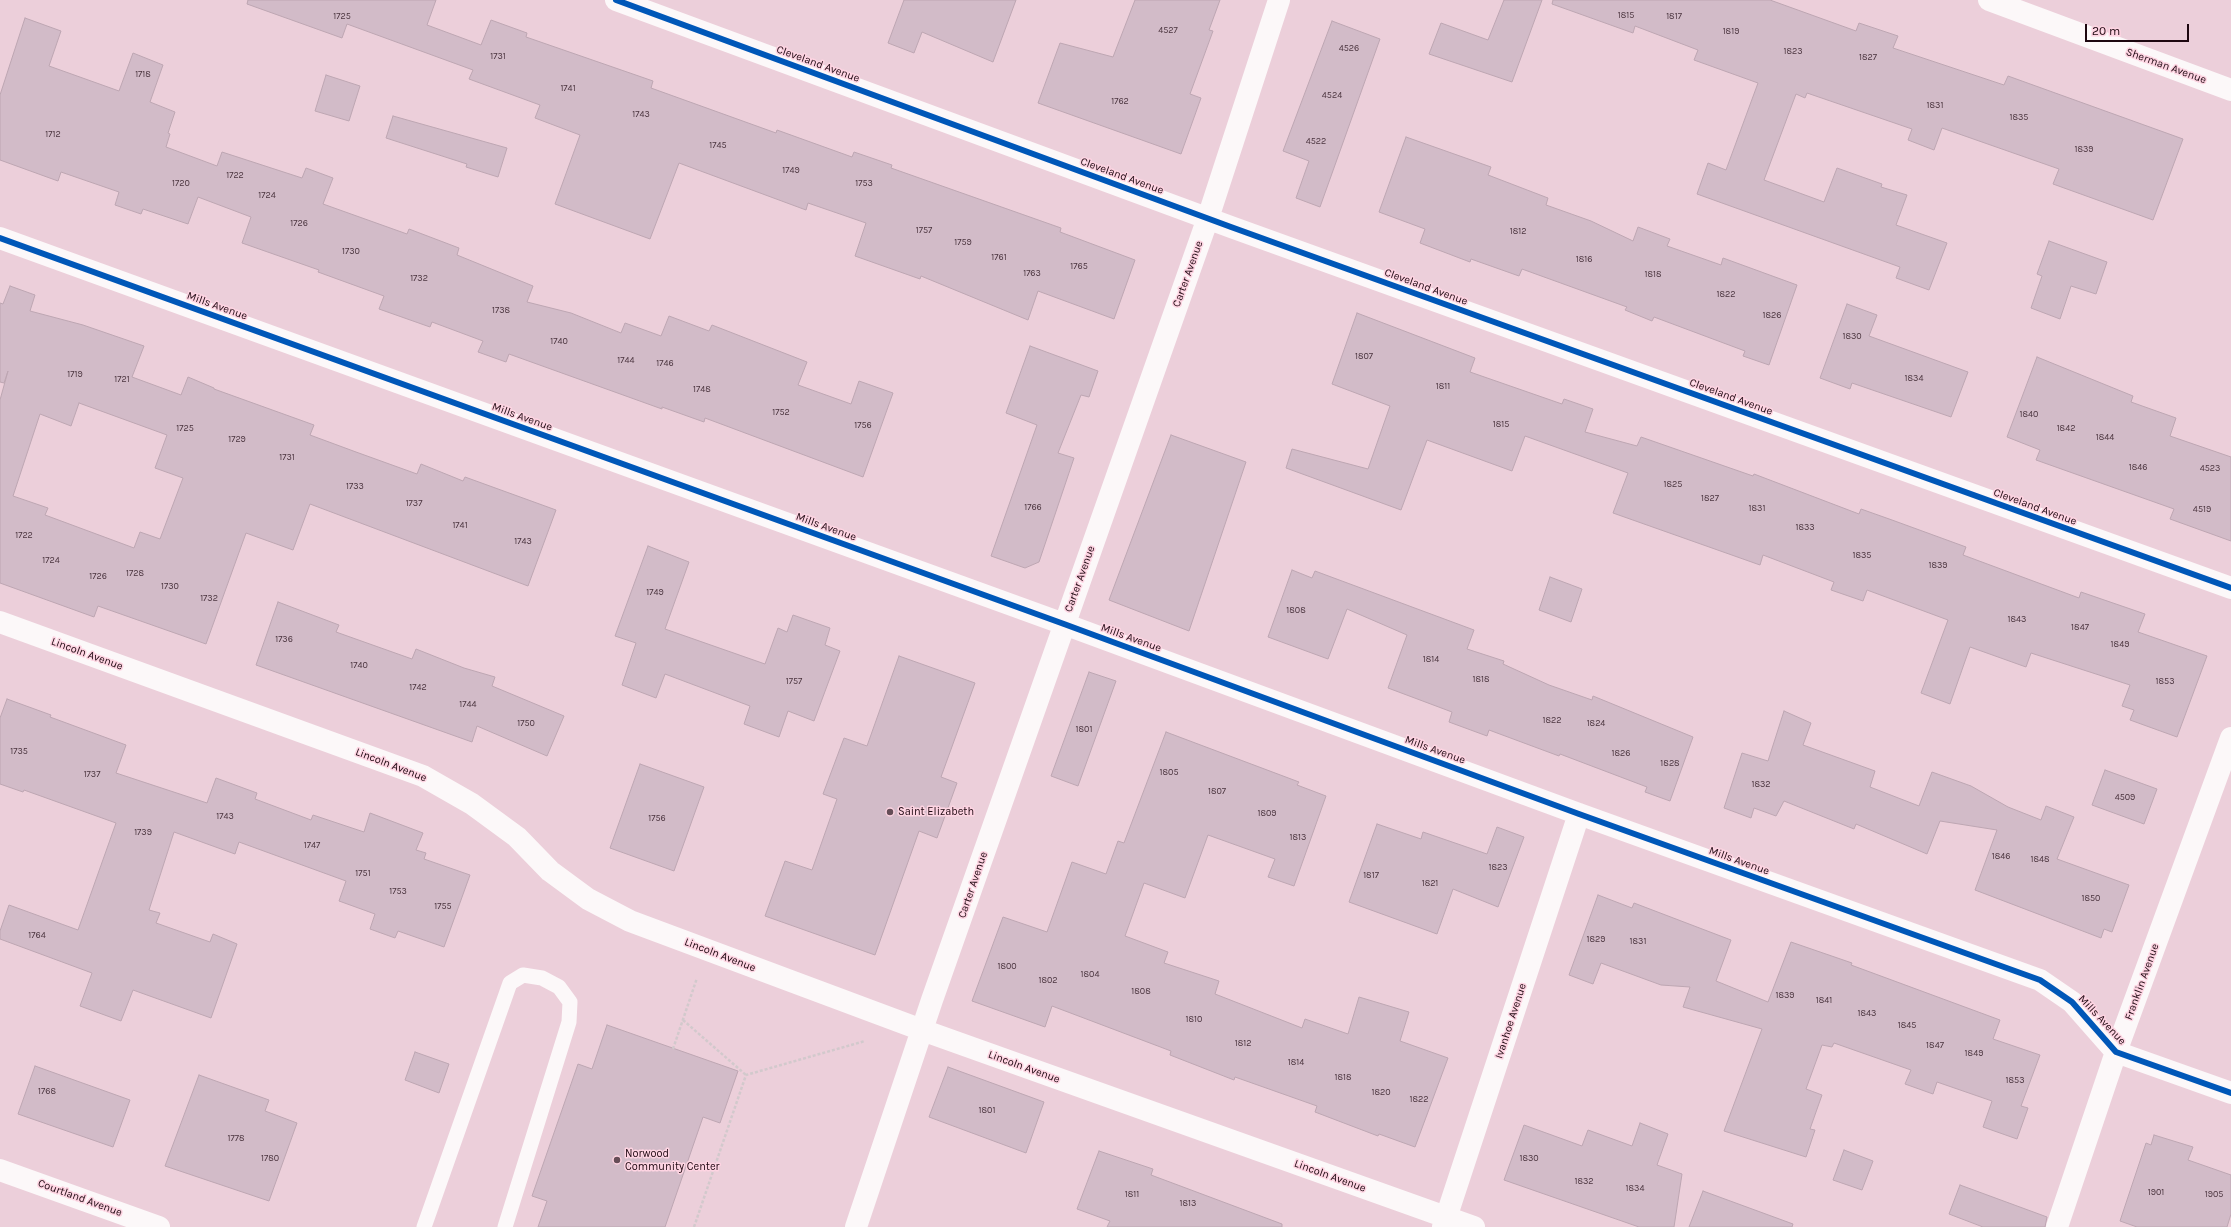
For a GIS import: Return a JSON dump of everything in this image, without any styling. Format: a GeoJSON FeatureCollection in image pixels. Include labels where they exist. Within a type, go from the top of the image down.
{"type":"FeatureCollection","features":[{"type":"Feature","properties":{"kind":"street","name":"Cleveland Avenue"},"geometry":{"type":"LineString","coordinates":[[616,0],[1208,218],[2231,588]]}},
{"type":"Feature","properties":{"kind":"street","name":"Carter Avenue"},"geometry":{"type":"LineString","coordinates":[[856,1227],[922,1030],[1208,218],[1279,0]]}},
{"type":"Feature","properties":{"kind":"street","name":"Sherman Avenue"},"geometry":{"type":"LineString","coordinates":[[1989,0],[2231,90]]}},
{"type":"Feature","properties":{"kind":"street","name":"Mills Avenue"},"geometry":{"type":"LineString","coordinates":[[0,238],[1064,624],[1579,814],[2040,980],[2072,1002],[2116,1052],[2231,1093]]}},
{"type":"Feature","properties":{"kind":"street","name":"Lincoln Avenue"},"geometry":{"type":"LineString","coordinates":[[0,622],[423,776],[472,804],[517,837],[550,871],[588,899],[630,921],[1445,1222],[1474,1227]]}},
{"type":"Feature","properties":{"kind":"street","name":"Franklin Avenue"},"geometry":{"type":"LineString","coordinates":[[2057,1227],[2116,1052],[2231,738]]}},
{"type":"Feature","properties":{"kind":"street","name":"Ivanhoe Avenue"},"geometry":{"type":"LineString","coordinates":[[1445,1222],[1579,814]]}},
{"type":"Feature","properties":{"kind":"street","name":"Courtland Avenue"},"geometry":{"type":"LineString","coordinates":[[0,1170],[159,1227]]}},
{"type":"Feature","properties":{"kind":"lane"},"geometry":{"type":"LineString","coordinates":[[424,1227],[510,983],[523,975],[542,978],[559,987],[570,1002],[569,1022],[505,1227]]}},
{"type":"Feature","properties":{"kind":"path"},"geometry":{"type":"LineString","coordinates":[[673,1048],[698,974]]}},
{"type":"Feature","properties":{"kind":"path"},"geometry":{"type":"LineString","coordinates":[[682,1020],[746,1074]]}},
{"type":"Feature","properties":{"kind":"path"},"geometry":{"type":"LineString","coordinates":[[746,1074],[869,1040]]}},
{"type":"Feature","properties":{"kind":"path"},"geometry":{"type":"LineString","coordinates":[[694,1227],[746,1074]]}},
{"type":"Feature","properties":{"kind":"building"},"geometry":{"type":"Polygon","coordinates":[[[248,0],[436,0],[427,25],[481,45],[491,20],[527,33],[526,37],[653,81],[651,88],[776,133],[777,130],[852,157],[854,152],[892,165],[891,168],[1061,228],[1060,232],[1135,260],[1114,319],[1038,291],[1028,320],[921,276],[920,279],[855,256],[866,223],[808,203],[806,210],[679,163],[650,239],[555,204],[580,135],[535,118],[540,105],[469,79],[473,70],[347,24],[342,38],[247,4],[248,0]]]}},
{"type":"Feature","properties":{"kind":"building"},"geometry":{"type":"Polygon","coordinates":[[[904,0],[1016,0],[993,62],[922,32],[914,53],[888,43],[904,0]]]}},
{"type":"Feature","properties":{"kind":"building"},"geometry":{"type":"Polygon","coordinates":[[[1135,0],[1220,0],[1209,30],[1213,31],[1190,94],[1201,98],[1181,154],[1038,103],[1060,43],[1113,57],[1135,0]]]}},
{"type":"Feature","properties":{"kind":"building"},"geometry":{"type":"Polygon","coordinates":[[[1504,0],[1542,0],[1512,82],[1429,54],[1441,23],[1488,40],[1504,0]]]}},
{"type":"Feature","properties":{"kind":"building"},"geometry":{"type":"Polygon","coordinates":[[[1553,0],[1770,0],[1856,31],[1859,23],[1898,36],[1893,48],[2004,85],[2008,76],[2183,139],[2153,220],[2053,184],[2059,169],[1942,128],[1934,150],[1908,140],[1912,129],[1807,93],[1805,98],[1796,94],[1764,180],[1824,202],[1837,168],[1882,184],[1881,187],[1907,195],[1896,225],[1947,243],[1929,290],[1896,278],[1900,267],[1697,194],[1708,163],[1726,170],[1758,83],[1694,60],[1698,50],[1635,26],[1633,33],[1552,4],[1553,0]]]}},
{"type":"Feature","properties":{"kind":"building"},"geometry":{"type":"Polygon","coordinates":[[[25,18],[61,31],[49,66],[119,91],[133,53],[163,65],[150,102],[175,112],[168,133],[170,134],[166,147],[217,166],[222,152],[302,178],[306,168],[333,178],[323,204],[407,234],[409,229],[459,248],[457,255],[533,286],[527,302],[571,313],[621,333],[625,323],[661,336],[669,316],[709,331],[712,325],[807,362],[798,385],[851,404],[859,381],[893,393],[863,477],[705,418],[704,422],[662,407],[662,409],[509,354],[506,362],[478,352],[483,341],[432,322],[430,327],[379,309],[384,296],[318,272],[319,270],[242,243],[251,217],[198,197],[188,224],[143,209],[141,214],[115,205],[119,192],[61,172],[58,181],[0,160],[0,95],[25,18]]]}},
{"type":"Feature","properties":{"kind":"building"},"geometry":{"type":"Polygon","coordinates":[[[1332,21],[1380,39],[1320,207],[1296,198],[1309,161],[1283,151],[1332,21]]]}},
{"type":"Feature","properties":{"kind":"building"},"geometry":{"type":"Polygon","coordinates":[[[326,75],[360,86],[349,121],[315,111],[326,75]]]}},
{"type":"Feature","properties":{"kind":"building"},"geometry":{"type":"Polygon","coordinates":[[[393,116],[507,148],[498,177],[466,167],[467,164],[386,138],[393,116]]]}},
{"type":"Feature","properties":{"kind":"building"},"geometry":{"type":"Polygon","coordinates":[[[1406,137],[1491,167],[1488,175],[1548,198],[1546,205],[1591,221],[1633,241],[1638,227],[1670,239],[1667,246],[1721,265],[1723,258],[1797,285],[1769,365],[1743,356],[1745,351],[1654,317],[1652,321],[1625,310],[1627,307],[1522,269],[1519,276],[1471,259],[1470,262],[1420,243],[1425,229],[1379,212],[1406,137]]]}},
{"type":"Feature","properties":{"kind":"building"},"geometry":{"type":"Polygon","coordinates":[[[2049,241],[2107,262],[2096,294],[2071,286],[2060,319],[2031,308],[2042,276],[2037,274],[2049,241]]]}},
{"type":"Feature","properties":{"kind":"building"},"geometry":{"type":"Polygon","coordinates":[[[10,286],[35,295],[30,311],[83,325],[144,346],[132,377],[181,395],[188,377],[214,389],[314,425],[310,435],[356,452],[417,474],[421,464],[463,481],[465,477],[556,510],[528,586],[310,504],[293,550],[246,533],[206,644],[98,606],[94,617],[0,583],[0,400],[8,371],[4,383],[0,382],[0,303],[3,304],[10,286]],[[79,403],[71,426],[40,414],[13,496],[48,508],[45,515],[134,548],[140,532],[160,539],[183,478],[155,468],[167,435],[79,403]]]}},
{"type":"Feature","properties":{"kind":"building"},"geometry":{"type":"Polygon","coordinates":[[[1847,304],[1877,315],[1869,336],[1968,372],[1951,417],[1852,383],[1850,389],[1820,378],[1847,304]]]}},
{"type":"Feature","properties":{"kind":"building"},"geometry":{"type":"Polygon","coordinates":[[[1357,313],[1475,358],[1470,372],[1562,404],[1564,399],[1593,409],[1585,432],[1637,446],[1641,437],[1753,476],[1754,474],[1859,514],[1861,509],[1966,547],[1963,555],[2079,598],[2081,592],[2145,614],[2138,632],[2207,656],[2177,737],[2130,720],[2134,710],[2122,706],[2130,685],[2031,653],[2026,667],[1970,647],[1950,704],[1921,693],[1948,620],[1867,590],[1863,601],[1831,590],[1834,582],[1763,555],[1760,565],[1613,513],[1628,473],[1525,436],[1512,471],[1427,440],[1401,510],[1286,468],[1292,449],[1368,469],[1390,406],[1332,384],[1357,313]]]}},
{"type":"Feature","properties":{"kind":"building"},"geometry":{"type":"Polygon","coordinates":[[[1030,346],[1098,371],[1089,397],[1081,395],[1058,453],[1074,458],[1039,562],[1025,568],[991,556],[1037,425],[1006,413],[1030,346]]]}},
{"type":"Feature","properties":{"kind":"building"},"geometry":{"type":"Polygon","coordinates":[[[2037,357],[2133,396],[2131,402],[2176,418],[2170,436],[2231,457],[2231,541],[2170,519],[2174,509],[2036,460],[2040,450],[2007,437],[2037,357]]]}},
{"type":"Feature","properties":{"kind":"building"},"geometry":{"type":"Polygon","coordinates":[[[1171,435],[1246,462],[1189,631],[1109,600],[1171,435]]]}},
{"type":"Feature","properties":{"kind":"building"},"geometry":{"type":"Polygon","coordinates":[[[648,546],[689,562],[665,629],[765,664],[778,628],[787,632],[793,615],[830,628],[825,645],[840,651],[814,721],[788,711],[779,737],[744,724],[750,706],[665,674],[656,698],[622,685],[636,643],[615,636],[648,546]]]}},
{"type":"Feature","properties":{"kind":"building"},"geometry":{"type":"Polygon","coordinates":[[[1292,570],[1312,578],[1315,571],[1474,630],[1467,649],[1504,661],[1503,664],[1549,685],[1592,700],[1593,696],[1693,737],[1670,801],[1645,792],[1647,787],[1560,754],[1559,756],[1489,730],[1487,736],[1449,722],[1452,712],[1388,688],[1407,635],[1347,609],[1328,659],[1268,637],[1292,570]]]}},
{"type":"Feature","properties":{"kind":"building"},"geometry":{"type":"Polygon","coordinates":[[[1550,577],[1582,589],[1571,622],[1539,610],[1550,577]]]}},
{"type":"Feature","properties":{"kind":"building"},"geometry":{"type":"Polygon","coordinates":[[[278,602],[339,625],[336,632],[412,659],[416,649],[464,668],[495,677],[492,686],[564,716],[547,756],[477,726],[472,742],[256,665],[278,602]]]}},
{"type":"Feature","properties":{"kind":"building","name":"Saint Elizabeth"},"geometry":{"type":"Polygon","coordinates":[[[899,656],[975,683],[941,777],[957,783],[937,838],[919,831],[875,955],[765,916],[785,861],[812,870],[837,799],[823,794],[844,738],[867,746],[899,656]]]}},
{"type":"Feature","properties":{"kind":"building"},"geometry":{"type":"Polygon","coordinates":[[[1089,672],[1116,681],[1078,786],[1051,776],[1089,672]]]}},
{"type":"Feature","properties":{"kind":"building"},"geometry":{"type":"Polygon","coordinates":[[[7,699],[51,715],[50,717],[126,745],[116,773],[207,803],[216,778],[257,793],[255,799],[311,820],[313,815],[364,832],[370,813],[423,833],[416,850],[426,853],[424,859],[470,875],[444,947],[398,931],[395,938],[370,929],[375,914],[339,901],[346,881],[239,842],[235,854],[174,832],[149,910],[160,913],[156,923],[210,942],[213,934],[237,944],[211,1018],[133,990],[121,1021],[80,1006],[92,973],[0,939],[0,931],[9,905],[78,930],[116,823],[24,790],[23,792],[0,784],[0,718],[7,699]]]}},
{"type":"Feature","properties":{"kind":"building"},"geometry":{"type":"Polygon","coordinates":[[[1784,711],[1811,723],[1803,745],[1875,771],[1870,787],[1919,806],[1932,772],[1971,786],[2008,807],[2041,820],[2046,806],[2074,817],[2057,859],[2129,885],[2112,932],[2104,929],[2101,938],[1975,890],[1997,830],[1940,821],[1927,854],[1856,824],[1854,829],[1784,801],[1776,816],[1754,808],[1751,818],[1724,808],[1742,753],[1768,761],[1784,711]]]}},
{"type":"Feature","properties":{"kind":"building"},"geometry":{"type":"Polygon","coordinates":[[[1166,732],[1299,782],[1297,785],[1326,796],[1294,886],[1268,877],[1275,859],[1208,835],[1185,898],[1144,883],[1125,936],[1168,952],[1164,963],[1219,981],[1215,994],[1302,1028],[1305,1019],[1348,1034],[1359,997],[1409,1012],[1400,1041],[1448,1058],[1415,1147],[1379,1134],[1378,1136],[1315,1112],[1317,1106],[1235,1077],[1234,1080],[1170,1055],[1171,1051],[1052,1006],[1045,1027],[972,1001],[1003,917],[1047,932],[1072,862],[1106,874],[1118,841],[1124,843],[1166,732]]]}},
{"type":"Feature","properties":{"kind":"building"},"geometry":{"type":"Polygon","coordinates":[[[640,764],[704,787],[674,871],[610,848],[640,764]]]}},
{"type":"Feature","properties":{"kind":"building"},"geometry":{"type":"Polygon","coordinates":[[[2105,770],[2157,789],[2144,824],[2092,805],[2105,770]]]}},
{"type":"Feature","properties":{"kind":"building"},"geometry":{"type":"Polygon","coordinates":[[[1377,824],[1421,839],[1423,832],[1487,854],[1497,827],[1524,837],[1498,907],[1453,889],[1437,934],[1349,902],[1377,824]]]}},
{"type":"Feature","properties":{"kind":"building"},"geometry":{"type":"Polygon","coordinates":[[[1598,895],[1632,908],[1634,903],[1731,940],[1716,981],[1768,1002],[1791,942],[1852,963],[1851,965],[2000,1020],[1993,1039],[2040,1055],[2021,1106],[2028,1108],[2017,1139],[1983,1127],[1992,1101],[1937,1082],[1933,1094],[1905,1084],[1911,1070],[1834,1043],[1832,1047],[1822,1045],[1806,1089],[1822,1095],[1810,1129],[1815,1130],[1806,1157],[1724,1131],[1762,1029],[1683,1007],[1690,987],[1661,985],[1601,963],[1593,984],[1569,975],[1598,895]]]}},
{"type":"Feature","properties":{"kind":"building","name":"Norwood Community Center"},"geometry":{"type":"Polygon","coordinates":[[[607,1025],[738,1071],[720,1123],[703,1117],[665,1227],[538,1227],[547,1201],[532,1196],[578,1064],[592,1069],[607,1025]]]}},
{"type":"Feature","properties":{"kind":"building"},"geometry":{"type":"Polygon","coordinates":[[[415,1052],[449,1064],[439,1093],[405,1080],[415,1052]]]}},
{"type":"Feature","properties":{"kind":"building"},"geometry":{"type":"Polygon","coordinates":[[[35,1066],[130,1100],[113,1147],[18,1114],[35,1066]]]}},
{"type":"Feature","properties":{"kind":"building"},"geometry":{"type":"Polygon","coordinates":[[[948,1067],[1044,1102],[1026,1153],[929,1117],[948,1067]]]}},
{"type":"Feature","properties":{"kind":"building"},"geometry":{"type":"Polygon","coordinates":[[[199,1075],[269,1100],[265,1111],[297,1123],[269,1201],[165,1166],[199,1075]]]}},
{"type":"Feature","properties":{"kind":"building"},"geometry":{"type":"Polygon","coordinates":[[[1640,1123],[1668,1134],[1657,1165],[1682,1174],[1674,1227],[1639,1227],[1504,1180],[1524,1125],[1582,1146],[1588,1130],[1632,1146],[1640,1123]]]}},
{"type":"Feature","properties":{"kind":"building"},"geometry":{"type":"Polygon","coordinates":[[[2154,1135],[2193,1147],[2188,1160],[2231,1175],[2231,1214],[2227,1227],[2137,1227],[2120,1221],[2146,1143],[2151,1145],[2154,1135]]]}},
{"type":"Feature","properties":{"kind":"building"},"geometry":{"type":"Polygon","coordinates":[[[1844,1150],[1873,1161],[1862,1190],[1833,1180],[1844,1150]]]}},
{"type":"Feature","properties":{"kind":"building"},"geometry":{"type":"Polygon","coordinates":[[[1099,1151],[1153,1169],[1151,1175],[1282,1224],[1282,1227],[1107,1227],[1110,1221],[1077,1209],[1099,1151]]]}},
{"type":"Feature","properties":{"kind":"building"},"geometry":{"type":"Polygon","coordinates":[[[1960,1185],[2047,1217],[2045,1227],[1983,1227],[1949,1214],[1960,1185]]]}},
{"type":"Feature","properties":{"kind":"building"},"geometry":{"type":"Polygon","coordinates":[[[1703,1191],[1793,1224],[1792,1227],[1689,1227],[1703,1191]]]}},
{"type":"Feature","properties":{"kind":"cycle path"},"geometry":{"type":"LineString","coordinates":[[616,0],[1231,227],[2231,588]]}},
{"type":"Feature","properties":{"kind":"cycle path"},"geometry":{"type":"LineString","coordinates":[[0,238],[1064,624],[1579,814],[2040,980],[2072,1002],[2116,1052],[2231,1093]]}},
{"type":"Feature","properties":{"kind":"place","name":"Saint Elizabeth"},"geometry":{"type":"Point","coordinates":[890,812]}},
{"type":"Feature","properties":{"kind":"place","name":"Norwood Community Center"},"geometry":{"type":"Point","coordinates":[617,1160]}}]}
